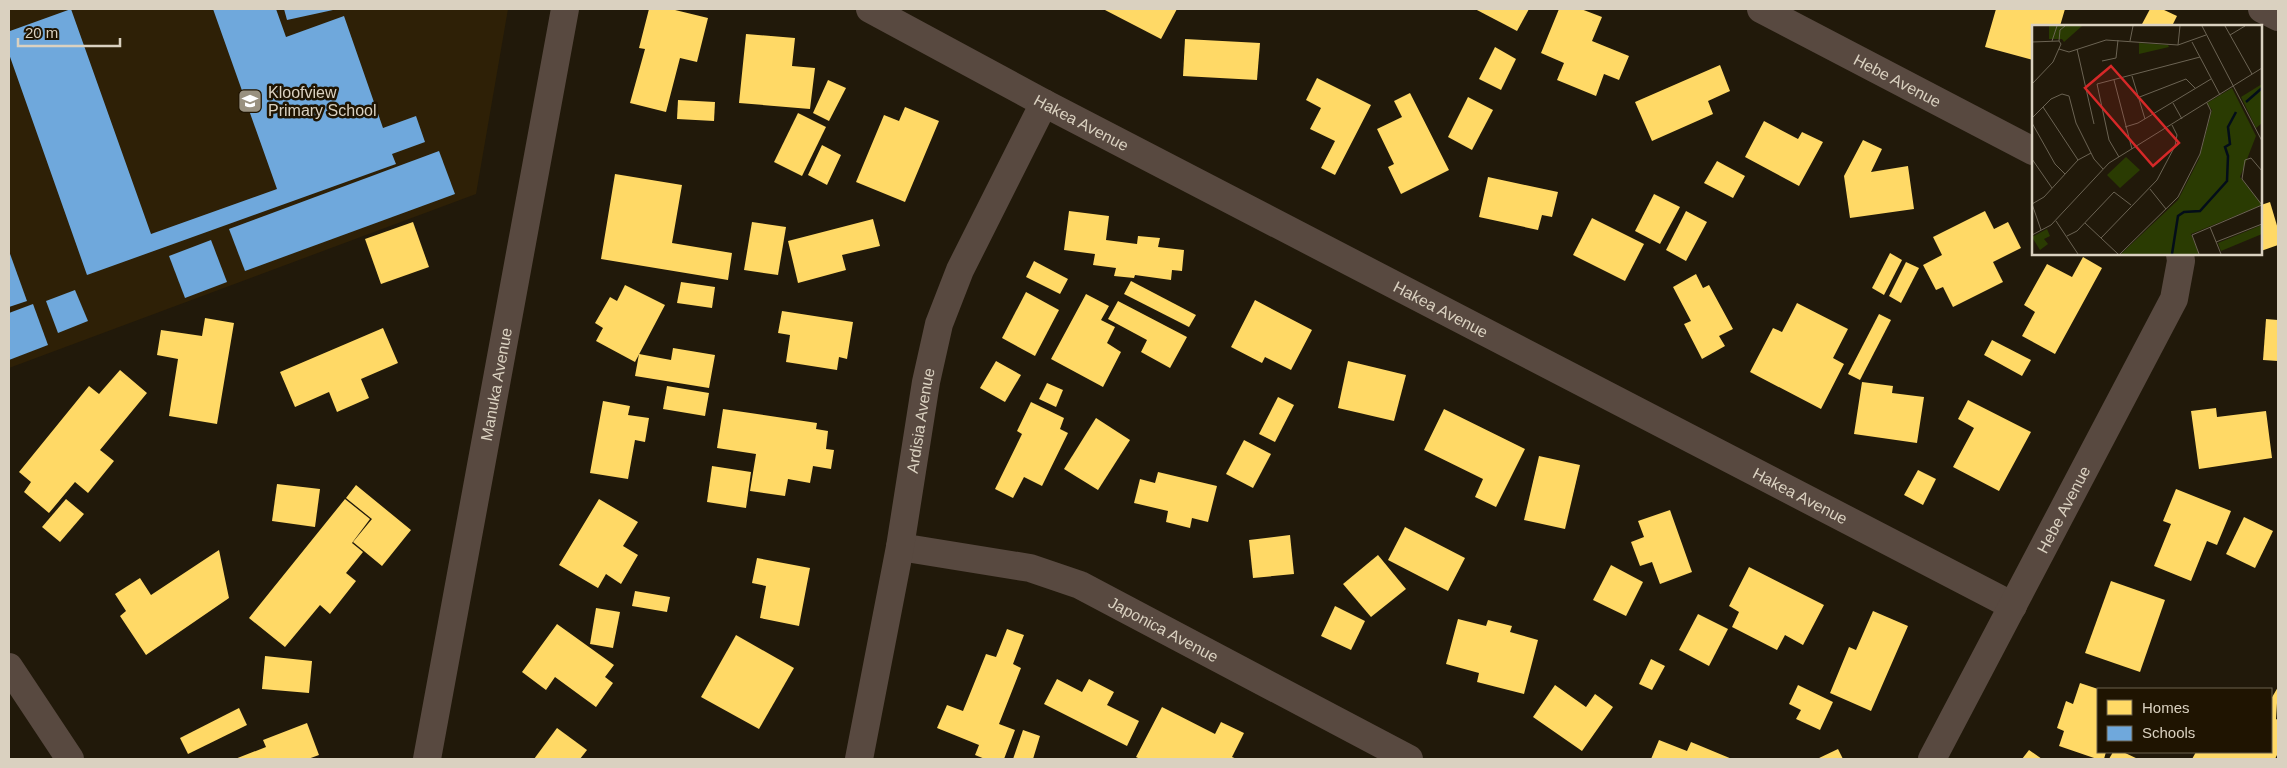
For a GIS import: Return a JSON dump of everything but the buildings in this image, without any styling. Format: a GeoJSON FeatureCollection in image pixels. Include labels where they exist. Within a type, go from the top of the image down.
{"type":"FeatureCollection","features":[{"type":"Feature","properties":{"kind":"street","name":"Manuka Avenue"},"geometry":{"type":"LineString","coordinates":[[427,759],[564,9]]}},
{"type":"Feature","properties":{"kind":"street","name":"Hakea Avenue"},"geometry":{"type":"LineString","coordinates":[[870,9],[1044,103],[2013,606]]}},
{"type":"Feature","properties":{"kind":"street","name":"Hebe Avenue"},"geometry":{"type":"LineString","coordinates":[[1761,9],[2032,150]]}},
{"type":"Feature","properties":{"kind":"street"},"geometry":{"type":"LineString","coordinates":[[2262,9],[2278,17]]}},
{"type":"Feature","properties":{"kind":"street","name":"Ardisia Avenue"},"geometry":{"type":"LineString","coordinates":[[859,759],[900,547],[926,382],[939,324],[960,270],[1044,103]]}},
{"type":"Feature","properties":{"kind":"street","name":"Hebe Avenue"},"geometry":{"type":"LineString","coordinates":[[1932,759],[2174,298],[2181,261],[2180,255]]}},
{"type":"Feature","properties":{"kind":"street","name":"Japonica Avenue"},"geometry":{"type":"LineString","coordinates":[[900,547],[1030,568],[1080,585],[1367,749],[1409,759]]}},
{"type":"Feature","properties":{"kind":"street"},"geometry":{"type":"LineString","coordinates":[[9,667],[70,759]]}},
{"type":"Feature","properties":{"kind":"shaded area","name":"Kloofview Primary School"},"geometry":{"type":"Polygon","coordinates":[[[9,9],[508,9],[476,194],[9,368],[9,9]]]}},
{"type":"Feature","properties":{"kind":"place","name":"Kloofview Primary School"},"geometry":{"type":"Point","coordinates":[250,101]}}]}
